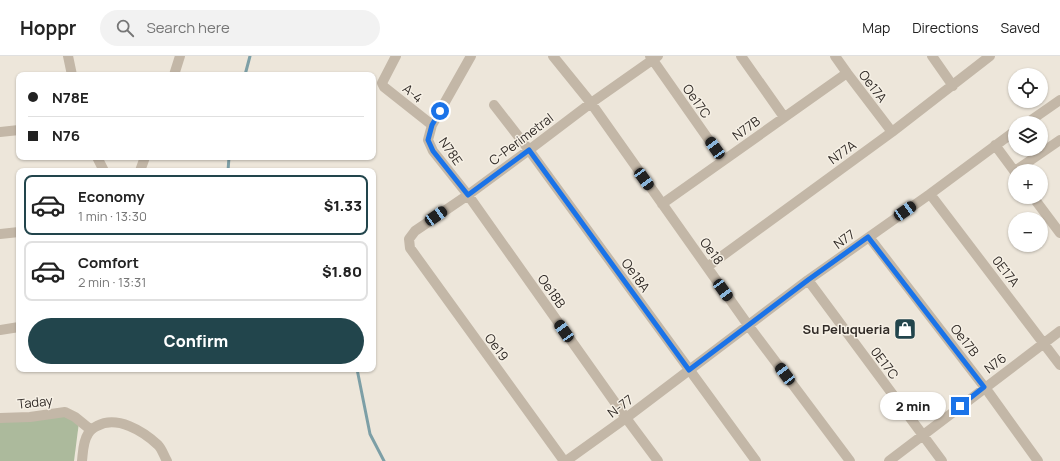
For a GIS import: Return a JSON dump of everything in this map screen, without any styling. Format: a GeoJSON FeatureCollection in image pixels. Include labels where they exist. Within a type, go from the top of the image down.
{"type":"FeatureCollection","features":[{"type":"Feature","properties":{"kind":"street"},"geometry":{"type":"LineString","coordinates":[[68,56],[71,72]]}},
{"type":"Feature","properties":{"kind":"street"},"geometry":{"type":"LineString","coordinates":[[175,72],[180,56]]}},
{"type":"Feature","properties":{"kind":"street","name":"A-4"},"geometry":{"type":"LineString","coordinates":[[396,56],[383,79],[382,83],[384,87],[432,125]]}},
{"type":"Feature","properties":{"kind":"street","name":"N78E"},"geometry":{"type":"LineString","coordinates":[[468,195],[433,151],[428,140],[432,125],[471,56]]}},
{"type":"Feature","properties":{"kind":"street","name":"Oe18"},"geometry":{"type":"LineString","coordinates":[[553,56],[591,103],[748,325],[850,461]]}},
{"type":"Feature","properties":{"kind":"street"},"geometry":{"type":"LineString","coordinates":[[741,56],[784,117]]}},
{"type":"Feature","properties":{"kind":"street","name":"Oe17A"},"geometry":{"type":"LineString","coordinates":[[835,56],[892,132]]}},
{"type":"Feature","properties":{"kind":"street"},"geometry":{"type":"LineString","coordinates":[[932,56],[953,86]]}},
{"type":"Feature","properties":{"kind":"street","name":"N77A"},"geometry":{"type":"LineString","coordinates":[[707,267],[892,132],[990,56]]}},
{"type":"Feature","properties":{"kind":"street","name":"C-Perimetral"},"geometry":{"type":"LineString","coordinates":[[410,248],[409,239],[415,231],[468,195],[654,57]]}},
{"type":"Feature","properties":{"kind":"street","name":"Oe17C"},"geometry":{"type":"LineString","coordinates":[[654,57],[724,160]]}},
{"type":"Feature","properties":{"kind":"street","name":"N77B"},"geometry":{"type":"LineString","coordinates":[[662,204],[847,74]]}},
{"type":"Feature","properties":{"kind":"street"},"geometry":{"type":"LineString","coordinates":[[1037,116],[1060,100]]}},
{"type":"Feature","properties":{"kind":"street","name":"Oe18A"},"geometry":{"type":"LineString","coordinates":[[494,105],[529,150],[756,461]]}},
{"type":"Feature","properties":{"kind":"street"},"geometry":{"type":"LineString","coordinates":[[0,132],[16,130]]}},
{"type":"Feature","properties":{"kind":"street","name":"N77"},"geometry":{"type":"LineString","coordinates":[[689,370],[808,280],[930,194],[1008,136]]}},
{"type":"Feature","properties":{"kind":"street"},"geometry":{"type":"LineString","coordinates":[[1025,164],[1060,140]]}},
{"type":"Feature","properties":{"kind":"street"},"geometry":{"type":"LineString","coordinates":[[995,145],[1010,164]]}},
{"type":"Feature","properties":{"kind":"street","name":"0E17A"},"geometry":{"type":"LineString","coordinates":[[930,194],[1060,365]]}},
{"type":"Feature","properties":{"kind":"street","name":"Oe18B"},"geometry":{"type":"LineString","coordinates":[[468,195],[658,461]]}},
{"type":"Feature","properties":{"kind":"street"},"geometry":{"type":"LineString","coordinates":[[1038,204],[1060,233]]}},
{"type":"Feature","properties":{"kind":"street"},"geometry":{"type":"LineString","coordinates":[[0,234],[16,232]]}},
{"type":"Feature","properties":{"kind":"street","name":"Oe17B"},"geometry":{"type":"LineString","coordinates":[[868,237],[984,387],[1038,461]]}},
{"type":"Feature","properties":{"kind":"street","name":"Oe19"},"geometry":{"type":"LineString","coordinates":[[410,248],[565,461]]}},
{"type":"Feature","properties":{"kind":"street","name":"0E17C"},"geometry":{"type":"LineString","coordinates":[[808,280],[942,461]]}},
{"type":"Feature","properties":{"kind":"street"},"geometry":{"type":"LineString","coordinates":[[0,330],[16,327]]}},
{"type":"Feature","properties":{"kind":"street","name":"N76"},"geometry":{"type":"LineString","coordinates":[[889,461],[984,387],[1060,331]]}},
{"type":"Feature","properties":{"kind":"street","name":"N-77"},"geometry":{"type":"LineString","coordinates":[[565,461],[626,418],[689,370]]}},
{"type":"Feature","properties":{"kind":"street","name":"Taday"},"geometry":{"type":"LineString","coordinates":[[0,418],[30,417],[65,412],[75,417],[91,430]]}},
{"type":"Feature","properties":{"kind":"street"},"geometry":{"type":"LineString","coordinates":[[82,461],[86,438],[91,430],[106,422],[115,422],[133,427],[159,446],[167,461]]}},
{"type":"Feature","properties":{"kind":"green space"},"geometry":{"type":"Polygon","coordinates":[[[63,415],[79,422],[74,461],[0,461],[0,421],[63,415]]]}},
{"type":"Feature","properties":{"kind":"waterway"},"geometry":{"type":"LineString","coordinates":[[246,72],[250,56]]}},
{"type":"Feature","properties":{"kind":"waterway"},"geometry":{"type":"LineString","coordinates":[[228,168],[229,160]]}},
{"type":"Feature","properties":{"kind":"waterway"},"geometry":{"type":"LineString","coordinates":[[358,372],[370,434],[384,461]]}},
{"type":"Feature","properties":{"kind":"place","name":"Su Peluqueria"},"geometry":{"type":"Point","coordinates":[905,329]}},
{"type":"Feature","properties":{"kind":"route"},"geometry":{"type":"LineString","coordinates":[[440,111],[432,125],[428,135],[428,140],[433,151],[468,195],[529,150],[689,370],[808,280],[868,237],[984,387],[960,406]]}}]}
